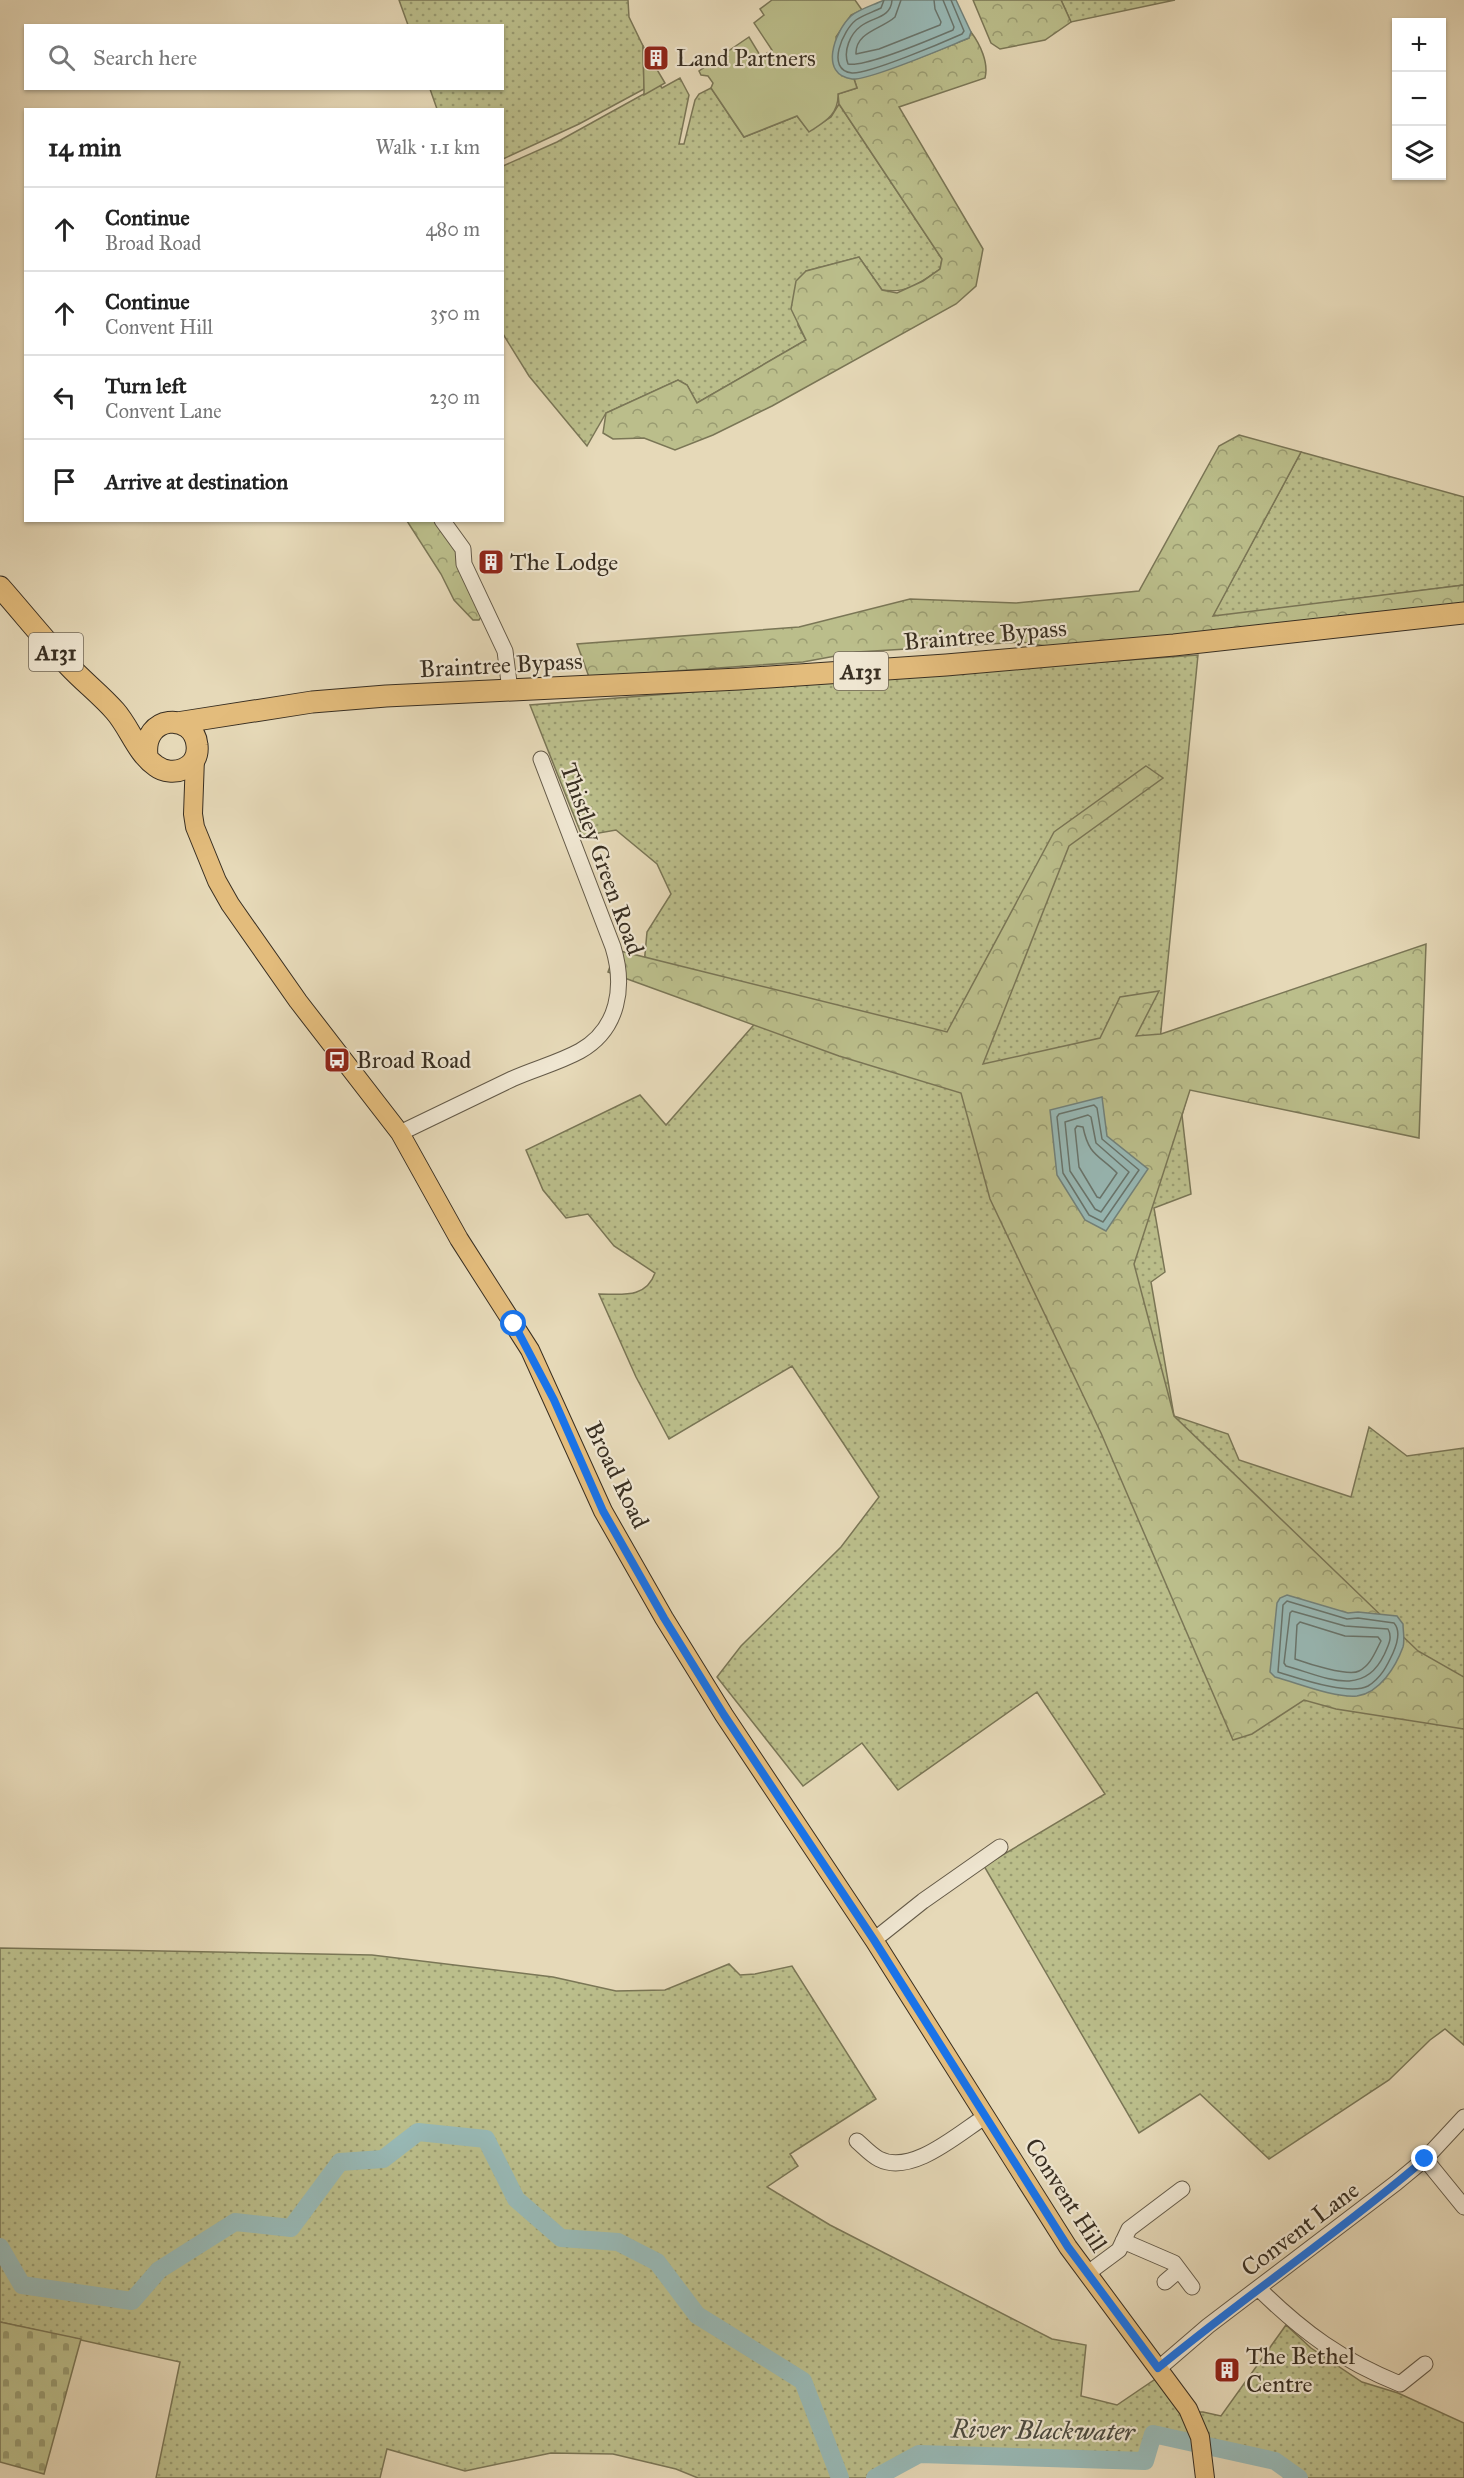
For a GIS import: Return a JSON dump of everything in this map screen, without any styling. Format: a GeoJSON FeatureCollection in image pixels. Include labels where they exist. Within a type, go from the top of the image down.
{"type":"FeatureCollection","features":[{"type":"Feature","properties":{"kind":"highway","name":"Broad Road"},"geometry":{"type":"LineString","coordinates":[[0,586],[51,646],[117,713],[152,764],[162,771],[171,773]]}},
{"type":"Feature","properties":{"kind":"highway","name":"Braintree Bypass"},"geometry":{"type":"LineString","coordinates":[[167,724],[323,701],[727,680],[946,665],[1174,645],[1464,613]]}},
{"type":"Feature","properties":{"kind":"highway","name":"Braintree Bypass"},"geometry":{"type":"LineString","coordinates":[[196,751],[213,730],[258,711]]}},
{"type":"Feature","properties":{"kind":"highway","name":"Broad Road"},"geometry":{"type":"LineString","coordinates":[[117,713],[146,725],[167,724]]}},
{"type":"Feature","properties":{"kind":"highway"},"geometry":{"type":"LineString","coordinates":[[147,756],[145,745],[148,737],[167,724],[189,729],[196,751]]}},
{"type":"Feature","properties":{"kind":"highway","name":"A131"},"geometry":{"type":"LineString","coordinates":[[171,773],[182,770],[196,751]]}},
{"type":"Feature","properties":{"kind":"main road","name":"Broad Road"},"geometry":{"type":"LineString","coordinates":[[193,814],[196,751]]}},
{"type":"Feature","properties":{"kind":"main road","name":"Broad Road"},"geometry":{"type":"LineString","coordinates":[[171,773],[183,788],[204,852],[230,904],[298,1001],[400,1133],[459,1239],[530,1350],[591,1486],[664,1618],[724,1715],[874,1940]]}},
{"type":"Feature","properties":{"kind":"main road","name":"Convent Hill"},"geometry":{"type":"LineString","coordinates":[[874,1940],[1068,2247],[1194,2420],[1200,2437],[1204,2471]]}},
{"type":"Feature","properties":{"kind":"street"},"geometry":{"type":"LineString","coordinates":[[443,522],[463,549],[464,564],[505,651],[510,690]]}},
{"type":"Feature","properties":{"kind":"street","name":"Thistley Green Road"},"geometry":{"type":"LineString","coordinates":[[400,1133],[515,1077],[584,1048],[601,1034],[618,999],[619,966],[613,947],[541,759]]}},
{"type":"Feature","properties":{"kind":"street"},"geometry":{"type":"LineString","coordinates":[[874,1940],[923,1900],[1000,1847]]}},
{"type":"Feature","properties":{"kind":"street"},"geometry":{"type":"LineString","coordinates":[[857,2141],[879,2159],[899,2163],[912,2162],[986,2116]]}},
{"type":"Feature","properties":{"kind":"street","name":"Convent Lane"},"geometry":{"type":"LineString","coordinates":[[1158,2368],[1208,2326],[1396,2183],[1425,2159],[1464,2117]]}},
{"type":"Feature","properties":{"kind":"street"},"geometry":{"type":"LineString","coordinates":[[1425,2159],[1464,2207]]}},
{"type":"Feature","properties":{"kind":"street"},"geometry":{"type":"LineString","coordinates":[[1088,2273],[1119,2250],[1128,2229],[1182,2189]]}},
{"type":"Feature","properties":{"kind":"street"},"geometry":{"type":"LineString","coordinates":[[1123,2241],[1174,2263],[1192,2287]]}},
{"type":"Feature","properties":{"kind":"street"},"geometry":{"type":"LineString","coordinates":[[1165,2282],[1179,2270]]}},
{"type":"Feature","properties":{"kind":"street"},"geometry":{"type":"LineString","coordinates":[[1259,2289],[1313,2336],[1340,2356],[1365,2370],[1400,2384],[1425,2364]]}},
{"type":"Feature","properties":{"kind":"green space"},"geometry":{"type":"Polygon","coordinates":[[[399,0],[628,0],[629,17],[643,46],[644,89],[579,124],[504,159],[504,108],[437,108],[430,90],[504,90],[504,24],[408,24],[399,0]]]}},
{"type":"Feature","properties":{"kind":"green space"},"geometry":{"type":"Polygon","coordinates":[[[772,0],[855,0],[862,10],[851,15],[836,37],[842,76],[854,79],[857,88],[838,94],[833,113],[809,132],[797,116],[744,137],[711,88],[713,83],[708,76],[701,75],[699,71],[749,37],[761,57],[772,50],[754,23],[764,15],[760,9],[772,0]]]}},
{"type":"Feature","properties":{"kind":"green space"},"geometry":{"type":"Polygon","coordinates":[[[973,0],[1061,0],[1071,22],[1045,40],[1000,49],[991,43],[973,0]]]}},
{"type":"Feature","properties":{"kind":"green space"},"geometry":{"type":"Polygon","coordinates":[[[1061,0],[1175,0],[1071,22],[1061,0]]]}},
{"type":"Feature","properties":{"kind":"green space"},"geometry":{"type":"Polygon","coordinates":[[[971,32],[983,54],[986,66],[985,78],[899,107],[983,249],[976,286],[956,304],[772,406],[713,435],[675,450],[644,438],[613,439],[603,433],[606,413],[678,380],[687,385],[697,403],[806,340],[791,309],[796,281],[806,271],[859,257],[882,290],[897,293],[923,281],[940,269],[942,259],[839,104],[838,94],[857,88],[854,79],[898,66],[969,38],[971,32]]]}},
{"type":"Feature","properties":{"kind":"green space"},"geometry":{"type":"Polygon","coordinates":[[[643,46],[665,83],[644,95],[644,89],[643,46]]]}},
{"type":"Feature","properties":{"kind":"green space"},"geometry":{"type":"Polygon","coordinates":[[[680,78],[689,95],[679,144],[684,144],[695,100],[699,94],[711,88],[744,137],[797,116],[809,131],[831,117],[839,104],[942,259],[940,269],[913,286],[891,291],[882,290],[859,257],[806,271],[798,325],[806,340],[697,403],[687,385],[678,380],[606,413],[587,446],[529,376],[504,336],[504,166],[557,142],[660,85],[662,88],[680,78]]]}},
{"type":"Feature","properties":{"kind":"green space"},"geometry":{"type":"Polygon","coordinates":[[[1239,435],[1301,452],[1213,616],[1464,585],[1464,603],[1058,648],[1022,642],[857,652],[803,662],[589,677],[577,644],[799,627],[910,599],[1016,603],[1139,591],[1219,446],[1239,435]]]}},
{"type":"Feature","properties":{"kind":"green space"},"geometry":{"type":"Polygon","coordinates":[[[1301,452],[1464,497],[1464,585],[1212,617],[1301,452]]]}},
{"type":"Feature","properties":{"kind":"green space"},"geometry":{"type":"Polygon","coordinates":[[[408,522],[436,522],[460,555],[483,614],[479,620],[473,620],[454,600],[441,574],[408,522]]]}},
{"type":"Feature","properties":{"kind":"green space"},"geometry":{"type":"Polygon","coordinates":[[[1198,655],[1158,1061],[1189,1090],[1182,1115],[1191,1194],[1154,1208],[1165,1272],[1151,1282],[1174,1416],[1228,1434],[1239,1460],[1351,1497],[1369,1427],[1407,1456],[1464,1448],[1464,2045],[1445,2029],[1430,2040],[1389,2080],[1269,2159],[1200,2094],[1139,2133],[984,1866],[1105,1794],[1037,1692],[898,1790],[862,1743],[803,1786],[717,1677],[741,1646],[841,1547],[879,1497],[792,1366],[669,1439],[636,1377],[599,1294],[624,1294],[639,1291],[646,1287],[655,1273],[614,1246],[588,1214],[566,1218],[543,1190],[526,1150],[640,1095],[666,1125],[766,1011],[644,965],[647,932],[671,894],[657,864],[616,830],[582,836],[530,705],[1198,655]]]}},
{"type":"Feature","properties":{"kind":"green space"},"geometry":{"type":"Polygon","coordinates":[[[1146,766],[1163,778],[1069,846],[983,1064],[1100,1038],[1120,997],[1159,991],[1136,1036],[1161,1034],[1426,944],[1419,1138],[1190,1090],[1134,1264],[1174,1416],[1418,1651],[1464,1677],[1464,1729],[1336,1709],[1304,1700],[1252,1734],[1233,1740],[1101,1433],[990,1199],[961,1093],[839,1056],[608,972],[616,950],[947,1032],[1054,832],[1146,766]]]}},
{"type":"Feature","properties":{"kind":"green space"},"geometry":{"type":"Polygon","coordinates":[[[0,1948],[372,1955],[553,1977],[616,1991],[665,1990],[729,1964],[740,1975],[792,1966],[876,2099],[790,2154],[798,2166],[767,2187],[830,2225],[1052,2339],[1086,2345],[1081,2396],[1117,2405],[1157,2378],[1187,2412],[1203,2412],[1221,2416],[1286,2325],[1311,2348],[1362,2382],[1398,2393],[1464,2423],[1464,2478],[1284,2478],[1274,2461],[1154,2434],[1145,2461],[919,2454],[875,2478],[698,2478],[676,2469],[613,2454],[551,2453],[465,2471],[387,2449],[380,2478],[156,2478],[180,2362],[0,2322],[0,1948]]]}},
{"type":"Feature","properties":{"kind":"green space"},"geometry":{"type":"Polygon","coordinates":[[[0,2322],[81,2339],[44,2474],[0,2462],[0,2322]]]}},
{"type":"Feature","properties":{"kind":"water"},"geometry":{"type":"Polygon","coordinates":[[[884,0],[956,0],[971,32],[969,38],[875,75],[852,79],[842,76],[836,70],[833,62],[835,42],[839,32],[851,16],[884,0]]]}},
{"type":"Feature","properties":{"kind":"water"},"geometry":{"type":"Polygon","coordinates":[[[1102,1097],[1107,1136],[1148,1169],[1106,1231],[1085,1220],[1057,1175],[1050,1110],[1102,1097]]]}},
{"type":"Feature","properties":{"kind":"water"},"geometry":{"type":"Polygon","coordinates":[[[1287,1595],[1348,1613],[1397,1616],[1403,1624],[1404,1644],[1386,1678],[1365,1694],[1348,1696],[1275,1677],[1270,1672],[1277,1603],[1280,1598],[1287,1595]]]}},
{"type":"Feature","properties":{"kind":"waterway","name":"River Blackwater"},"geometry":{"type":"LineString","coordinates":[[0,2247],[22,2285],[132,2301],[159,2270],[235,2222],[291,2228],[340,2162],[383,2159],[418,2132],[486,2139],[516,2199],[561,2238],[618,2242],[657,2262],[697,2315],[803,2381],[840,2478]]}},
{"type":"Feature","properties":{"kind":"waterway","name":"River Blackwater"},"geometry":{"type":"LineString","coordinates":[[875,2478],[919,2454],[1145,2461],[1153,2434],[1275,2461],[1299,2478]]}},
{"type":"Feature","properties":{"kind":"place","name":"Land Partners"},"geometry":{"type":"Point","coordinates":[656,58]}},
{"type":"Feature","properties":{"kind":"place","name":"The Lodge"},"geometry":{"type":"Point","coordinates":[491,562]}},
{"type":"Feature","properties":{"kind":"place","name":"Broad Road"},"geometry":{"type":"Point","coordinates":[337,1060]}},
{"type":"Feature","properties":{"kind":"place","name":"The Bethel Centre"},"geometry":{"type":"Point","coordinates":[1227,2370]}},
{"type":"Feature","properties":{"kind":"route"},"geometry":{"type":"LineString","coordinates":[[514,1324],[530,1350],[554,1400],[586,1478],[664,1618],[724,1715],[919,2009],[1068,2247],[1158,2368],[1208,2326],[1324,2240],[1425,2159]]}}]}
